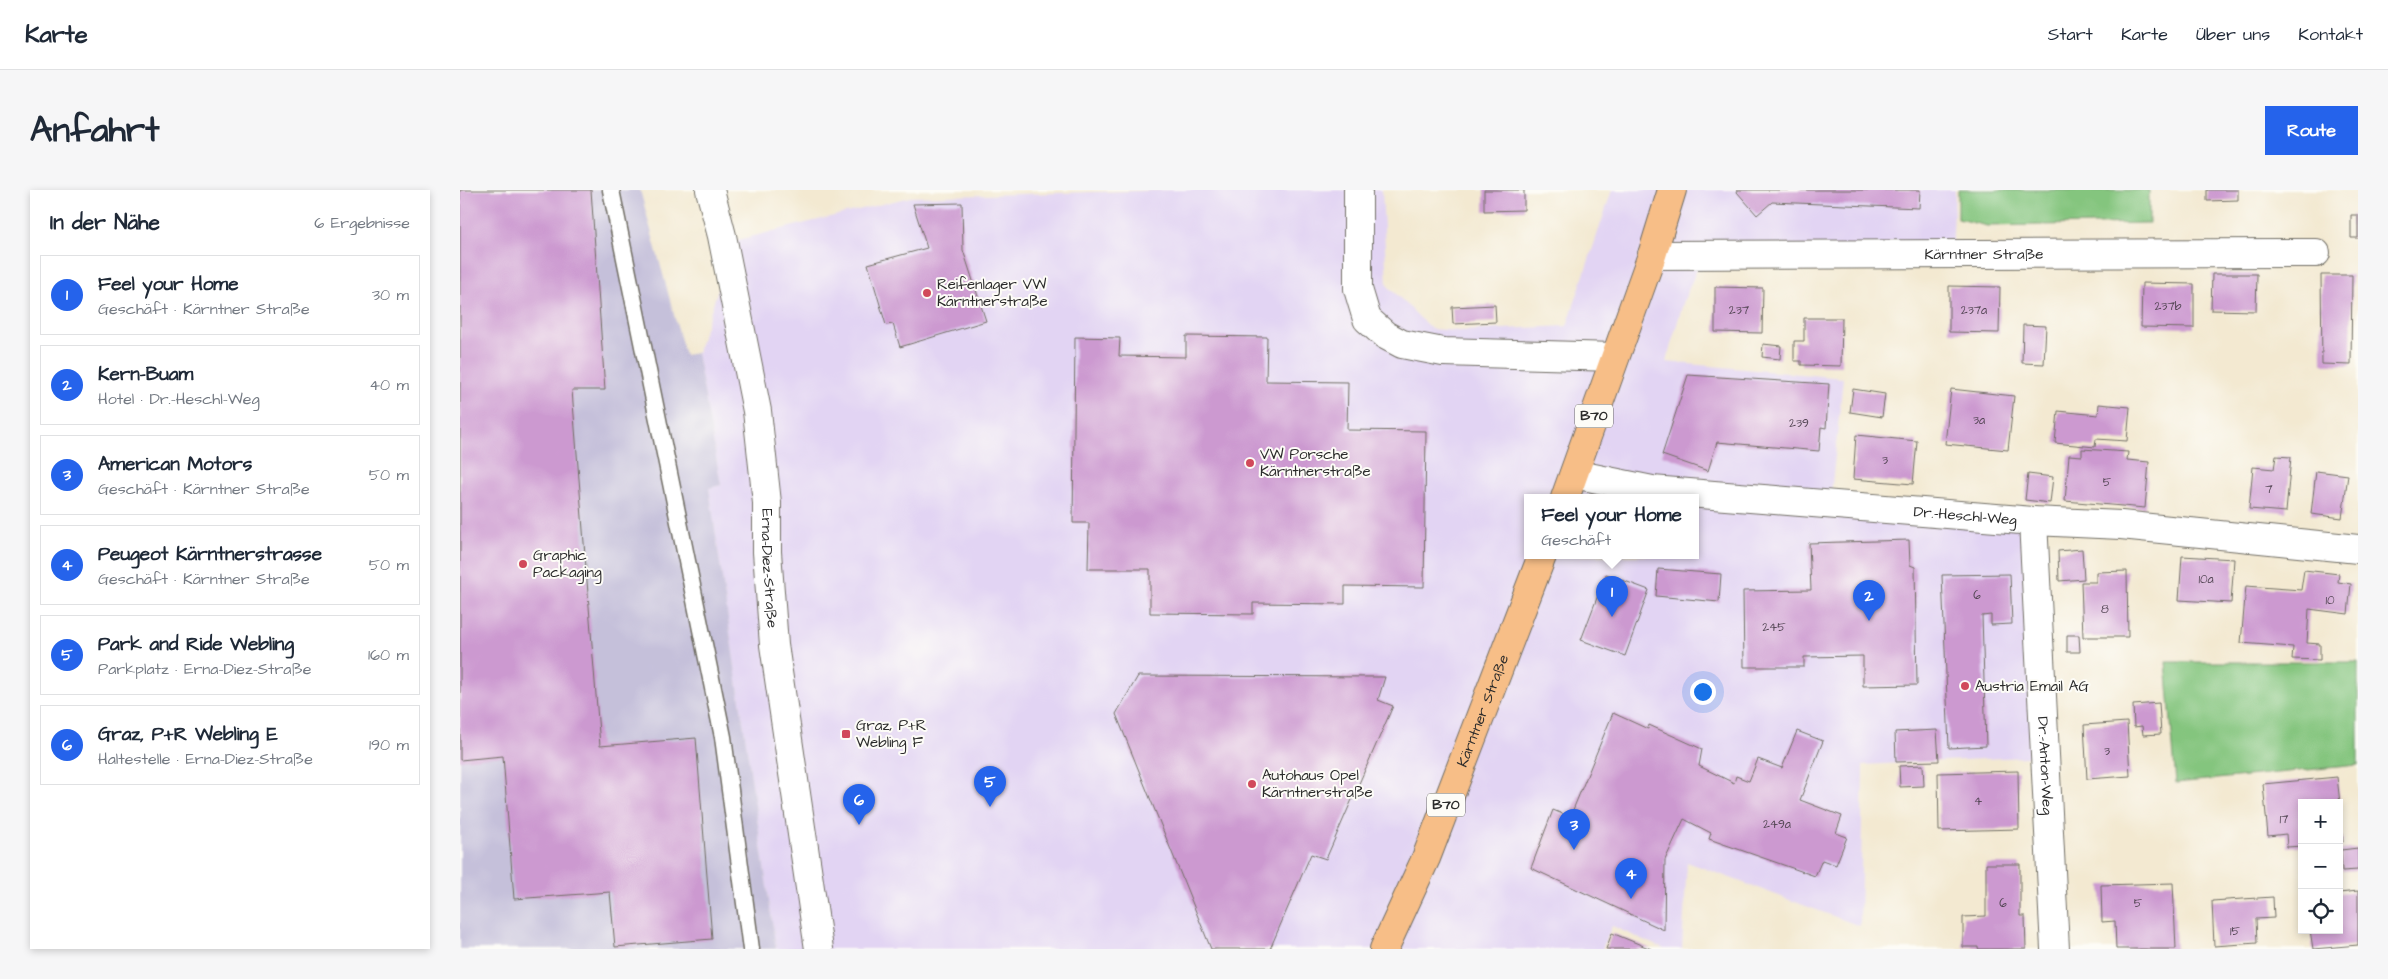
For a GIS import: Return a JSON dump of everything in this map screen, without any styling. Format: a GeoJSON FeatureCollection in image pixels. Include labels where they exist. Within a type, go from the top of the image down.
{"type":"FeatureCollection","features":[{"type":"Feature","properties":{"kind":"main road","name":"B70"},"geometry":{"type":"LineString","coordinates":[[1569,486],[1652,254],[1672,190]]}},
{"type":"Feature","properties":{"kind":"main road","name":"Kärntner Straße"},"geometry":{"type":"LineString","coordinates":[[1384,949],[1426,858],[1541,559]]}},
{"type":"Feature","properties":{"kind":"street","name":"Erna-Diez-Straße"},"geometry":{"type":"LineString","coordinates":[[710,190],[722,236],[756,411],[767,503],[767,552],[774,645],[819,949]]}},
{"type":"Feature","properties":{"kind":"street"},"geometry":{"type":"LineString","coordinates":[[1358,190],[1358,289],[1367,318],[1385,335],[1402,344],[1443,352],[1615,357]]}},
{"type":"Feature","properties":{"kind":"street","name":"Kärntner Straße"},"geometry":{"type":"LineString","coordinates":[[1652,254],[2316,253]]}},
{"type":"Feature","properties":{"kind":"street","name":"Dr.-Heschl-Weg"},"geometry":{"type":"LineString","coordinates":[[1569,486],[1652,490],[2033,521],[2122,525],[2358,549]]}},
{"type":"Feature","properties":{"kind":"street","name":"Dr.-Anton-Weg"},"geometry":{"type":"LineString","coordinates":[[2033,521],[2055,949]]}},
{"type":"Feature","properties":{"kind":"lane"},"geometry":{"type":"LineString","coordinates":[[611,190],[723,737],[751,949]]}},
{"type":"Feature","properties":{"kind":"shaded area","name":"Graphic Packaging"},"geometry":{"type":"Polygon","coordinates":[[[460,190],[640,190],[685,355],[697,353],[721,485],[709,488],[776,949],[460,949],[460,190]]]}},
{"type":"Feature","properties":{"kind":"shaded area"},"geometry":{"type":"Polygon","coordinates":[[[1171,190],[1382,190],[1387,285],[1431,329],[1460,331],[1567,326],[1612,190],[1955,190],[1952,256],[1697,269],[1684,300],[1666,362],[1843,378],[1830,504],[2033,521],[2045,756],[1863,765],[1860,926],[1687,862],[1682,949],[1664,949],[1612,926],[1602,949],[776,949],[709,488],[721,485],[697,353],[734,241],[910,197],[1171,190]]]}},
{"type":"Feature","properties":{"kind":"green space"},"geometry":{"type":"Polygon","coordinates":[[[1958,190],[2149,190],[2149,223],[1987,226],[1958,219],[1958,190]]]}},
{"type":"Feature","properties":{"kind":"green space"},"geometry":{"type":"Polygon","coordinates":[[[2166,662],[2358,662],[2358,765],[2176,783],[2166,662]]]}},
{"type":"Feature","properties":{"kind":"building","name":"Graphic Packaging"},"geometry":{"type":"Polygon","coordinates":[[[460,190],[591,190],[605,390],[572,390],[600,746],[696,738],[712,939],[615,947],[610,892],[514,899],[503,756],[460,760],[460,190]]]}},
{"type":"Feature","properties":{"kind":"building"},"geometry":{"type":"Polygon","coordinates":[[[1484,190],[1524,190],[1524,210],[1484,211],[1484,190]]]}},
{"type":"Feature","properties":{"kind":"building"},"geometry":{"type":"Polygon","coordinates":[[[1738,190],[1920,190],[1919,208],[1772,202],[1757,215],[1737,192],[1738,190]]]}},
{"type":"Feature","properties":{"kind":"building"},"geometry":{"type":"Polygon","coordinates":[[[2207,190],[2238,190],[2238,200],[2207,201],[2207,190]]]}},
{"type":"Feature","properties":{"kind":"building","name":"Reifenlager VW Kärntnerstraße"},"geometry":{"type":"Polygon","coordinates":[[[962,203],[963,250],[986,321],[900,347],[893,324],[886,325],[868,264],[927,248],[913,204],[962,203]]]}},
{"type":"Feature","properties":{"kind":"building"},"geometry":{"type":"Polygon","coordinates":[[[2351,215],[2358,215],[2358,238],[2351,238],[2351,215]]]}},
{"type":"Feature","properties":{"kind":"building"},"geometry":{"type":"Polygon","coordinates":[[[2212,274],[2257,274],[2256,311],[2211,310],[2212,274]]]}},
{"type":"Feature","properties":{"kind":"building"},"geometry":{"type":"Polygon","coordinates":[[[2321,275],[2352,275],[2351,365],[2322,364],[2321,275]]]}},
{"type":"Feature","properties":{"kind":"building"},"geometry":{"type":"Polygon","coordinates":[[[2142,283],[2194,284],[2194,328],[2141,327],[2142,283]]]}},
{"type":"Feature","properties":{"kind":"building"},"geometry":{"type":"Polygon","coordinates":[[[1949,286],[2000,287],[1999,333],[1949,332],[1949,286]]]}},
{"type":"Feature","properties":{"kind":"building"},"geometry":{"type":"Polygon","coordinates":[[[1715,287],[1763,288],[1762,333],[1715,332],[1715,287]]]}},
{"type":"Feature","properties":{"kind":"building"},"geometry":{"type":"Polygon","coordinates":[[[1495,305],[1496,322],[1453,324],[1452,307],[1495,305]]]}},
{"type":"Feature","properties":{"kind":"building"},"geometry":{"type":"Polygon","coordinates":[[[1804,318],[1842,318],[1841,366],[1801,365],[1801,361],[1794,361],[1794,341],[1804,341],[1804,318]]]}},
{"type":"Feature","properties":{"kind":"building"},"geometry":{"type":"Polygon","coordinates":[[[2023,325],[2046,326],[2044,364],[2022,363],[2023,325]]]}},
{"type":"Feature","properties":{"kind":"building","name":"VW Porsche Kärntnerstraße"},"geometry":{"type":"Polygon","coordinates":[[[1186,336],[1267,337],[1266,381],[1348,382],[1347,430],[1426,431],[1424,587],[1345,586],[1345,604],[1253,603],[1253,614],[1150,613],[1150,569],[1088,569],[1089,523],[1073,523],[1075,337],[1120,338],[1119,356],[1186,357],[1186,336]]]}},
{"type":"Feature","properties":{"kind":"building"},"geometry":{"type":"Polygon","coordinates":[[[1763,344],[1781,346],[1780,359],[1762,357],[1763,344]]]}},
{"type":"Feature","properties":{"kind":"building"},"geometry":{"type":"Polygon","coordinates":[[[1688,375],[1829,384],[1826,428],[1821,427],[1819,451],[1717,442],[1708,471],[1662,455],[1688,375]]]}},
{"type":"Feature","properties":{"kind":"building"},"geometry":{"type":"Polygon","coordinates":[[[1853,389],[1885,394],[1882,417],[1850,412],[1853,389]]]}},
{"type":"Feature","properties":{"kind":"building"},"geometry":{"type":"Polygon","coordinates":[[[1951,389],[2014,396],[2008,450],[1945,444],[1951,389]]]}},
{"type":"Feature","properties":{"kind":"building"},"geometry":{"type":"Polygon","coordinates":[[[2099,404],[2130,407],[2127,441],[2096,439],[2095,447],[2055,443],[2058,411],[2098,415],[2099,404]]]}},
{"type":"Feature","properties":{"kind":"building"},"geometry":{"type":"Polygon","coordinates":[[[1856,435],[1917,441],[1913,484],[1853,479],[1856,435]]]}},
{"type":"Feature","properties":{"kind":"building"},"geometry":{"type":"Polygon","coordinates":[[[2082,449],[2128,452],[2127,460],[2149,462],[2145,508],[2065,501],[2069,455],[2082,456],[2082,449]]]}},
{"type":"Feature","properties":{"kind":"building"},"geometry":{"type":"Polygon","coordinates":[[[2276,456],[2291,457],[2286,512],[2249,509],[2253,467],[2274,469],[2276,456]]]}},
{"type":"Feature","properties":{"kind":"building"},"geometry":{"type":"Polygon","coordinates":[[[2316,471],[2348,475],[2342,518],[2311,514],[2316,471]]]}},
{"type":"Feature","properties":{"kind":"building"},"geometry":{"type":"Polygon","coordinates":[[[2028,474],[2053,477],[2050,503],[2025,500],[2028,474]]]}},
{"type":"Feature","properties":{"kind":"building"},"geometry":{"type":"Polygon","coordinates":[[[1909,540],[1910,565],[1915,567],[1917,685],[1863,686],[1863,656],[1804,657],[1804,667],[1744,667],[1743,591],[1811,590],[1809,543],[1909,540]]]}},
{"type":"Feature","properties":{"kind":"building"},"geometry":{"type":"Polygon","coordinates":[[[2082,549],[2084,579],[2059,581],[2058,551],[2082,549]]]}},
{"type":"Feature","properties":{"kind":"building"},"geometry":{"type":"Polygon","coordinates":[[[2182,556],[2234,559],[2231,603],[2179,600],[2182,556]]]}},
{"type":"Feature","properties":{"kind":"building"},"geometry":{"type":"Polygon","coordinates":[[[1658,569],[1721,574],[1719,602],[1656,596],[1658,569]]]}},
{"type":"Feature","properties":{"kind":"building"},"geometry":{"type":"Polygon","coordinates":[[[2304,570],[2339,574],[2338,582],[2351,584],[2348,614],[2309,609],[2307,643],[2320,644],[2320,660],[2292,659],[2293,647],[2241,643],[2246,586],[2301,590],[2304,570]]]}},
{"type":"Feature","properties":{"kind":"building"},"geometry":{"type":"Polygon","coordinates":[[[2127,571],[2128,637],[2083,637],[2081,582],[2096,582],[2096,572],[2127,571]]]}},
{"type":"Feature","properties":{"kind":"building"},"geometry":{"type":"Polygon","coordinates":[[[1606,574],[1649,590],[1625,656],[1581,640],[1606,574]]]}},
{"type":"Feature","properties":{"kind":"building"},"geometry":{"type":"Polygon","coordinates":[[[2010,574],[2012,624],[1991,625],[1991,615],[1982,616],[1986,746],[1949,748],[1942,575],[2010,574]]]}},
{"type":"Feature","properties":{"kind":"building"},"geometry":{"type":"Polygon","coordinates":[[[2067,635],[2079,635],[2080,652],[2067,652],[2067,635]]]}},
{"type":"Feature","properties":{"kind":"building","name":"Autohaus Opel Kärntnerstraße"},"geometry":{"type":"Polygon","coordinates":[[[1138,676],[1385,677],[1378,700],[1393,706],[1326,859],[1311,854],[1270,949],[1211,949],[1116,714],[1138,676]]]}},
{"type":"Feature","properties":{"kind":"building"},"geometry":{"type":"Polygon","coordinates":[[[2159,703],[2161,734],[2143,735],[2142,726],[2134,727],[2133,705],[2159,703]]]}},
{"type":"Feature","properties":{"kind":"building"},"geometry":{"type":"Polygon","coordinates":[[[1613,713],[1648,729],[1649,725],[1702,749],[1699,766],[1734,783],[1736,776],[1749,781],[1758,759],[1782,768],[1797,731],[1823,741],[1800,800],[1842,816],[1836,833],[1847,837],[1836,865],[1822,860],[1815,876],[1709,839],[1711,833],[1684,819],[1665,860],[1664,930],[1531,868],[1553,810],[1570,817],[1613,713]]]}},
{"type":"Feature","properties":{"kind":"building"},"geometry":{"type":"Polygon","coordinates":[[[2127,722],[2130,776],[2087,779],[2084,725],[2127,722]]]}},
{"type":"Feature","properties":{"kind":"building"},"geometry":{"type":"Polygon","coordinates":[[[1937,730],[1939,761],[1896,762],[1895,732],[1937,730]]]}},
{"type":"Feature","properties":{"kind":"building"},"geometry":{"type":"Polygon","coordinates":[[[1923,765],[1924,786],[1900,787],[1899,766],[1923,765]]]}},
{"type":"Feature","properties":{"kind":"building"},"geometry":{"type":"Polygon","coordinates":[[[2018,771],[2019,829],[1939,831],[1938,773],[2018,771]]]}},
{"type":"Feature","properties":{"kind":"building"},"geometry":{"type":"Polygon","coordinates":[[[2337,777],[2340,799],[2298,799],[2298,846],[2287,847],[2286,834],[2268,836],[2263,784],[2337,777]]]}},
{"type":"Feature","properties":{"kind":"building"},"geometry":{"type":"Polygon","coordinates":[[[2358,848],[2358,870],[2343,871],[2343,850],[2358,848]]]}},
{"type":"Feature","properties":{"kind":"building"},"geometry":{"type":"Polygon","coordinates":[[[1986,864],[2020,864],[2020,916],[2025,916],[2026,949],[1978,949],[1978,947],[1963,947],[1963,917],[1986,916],[1986,864]]]}},
{"type":"Feature","properties":{"kind":"building"},"geometry":{"type":"Polygon","coordinates":[[[2173,883],[2176,949],[2116,949],[2115,921],[2102,922],[2101,885],[2173,883]]]}},
{"type":"Feature","properties":{"kind":"building"},"geometry":{"type":"Polygon","coordinates":[[[2358,891],[2358,945],[2313,949],[2311,934],[2343,934],[2343,893],[2358,891]]]}},
{"type":"Feature","properties":{"kind":"building"},"geometry":{"type":"Polygon","coordinates":[[[2273,897],[2274,918],[2256,919],[2257,943],[2214,946],[2212,901],[2273,897]]]}},
{"type":"Feature","properties":{"kind":"building"},"geometry":{"type":"Polygon","coordinates":[[[1612,933],[1651,949],[1606,949],[1612,933]]]}},
{"type":"Feature","properties":{"kind":"place","name":"Reifenlager VW Kärntnerstraße"},"geometry":{"type":"Point","coordinates":[927,293]}},
{"type":"Feature","properties":{"kind":"place","name":"VW Porsche Kärntnerstraße"},"geometry":{"type":"Point","coordinates":[1250,463]}},
{"type":"Feature","properties":{"kind":"place","name":"Graphic Packaging"},"geometry":{"type":"Point","coordinates":[523,564]}},
{"type":"Feature","properties":{"kind":"place","name":"Feel your Home"},"geometry":{"type":"Point","coordinates":[1612,617]}},
{"type":"Feature","properties":{"kind":"place","name":"Kern-Buam"},"geometry":{"type":"Point","coordinates":[1869,621]}},
{"type":"Feature","properties":{"kind":"place","name":"Austria Email AG"},"geometry":{"type":"Point","coordinates":[1965,686]}},
{"type":"Feature","properties":{"kind":"place","name":"Graz, P+R Webling F"},"geometry":{"type":"Point","coordinates":[846,734]}},
{"type":"Feature","properties":{"kind":"place","name":"Autohaus Opel Kärntnerstraße"},"geometry":{"type":"Point","coordinates":[1252,784]}},
{"type":"Feature","properties":{"kind":"place","name":"Park and Ride Webling"},"geometry":{"type":"Point","coordinates":[990,807]}},
{"type":"Feature","properties":{"kind":"place","name":"Graz, P+R Webling E"},"geometry":{"type":"Point","coordinates":[859,825]}},
{"type":"Feature","properties":{"kind":"place","name":"American Motors"},"geometry":{"type":"Point","coordinates":[1574,850]}},
{"type":"Feature","properties":{"kind":"place","name":"Peugeot Kärntnerstrasse"},"geometry":{"type":"Point","coordinates":[1631,899]}}]}
